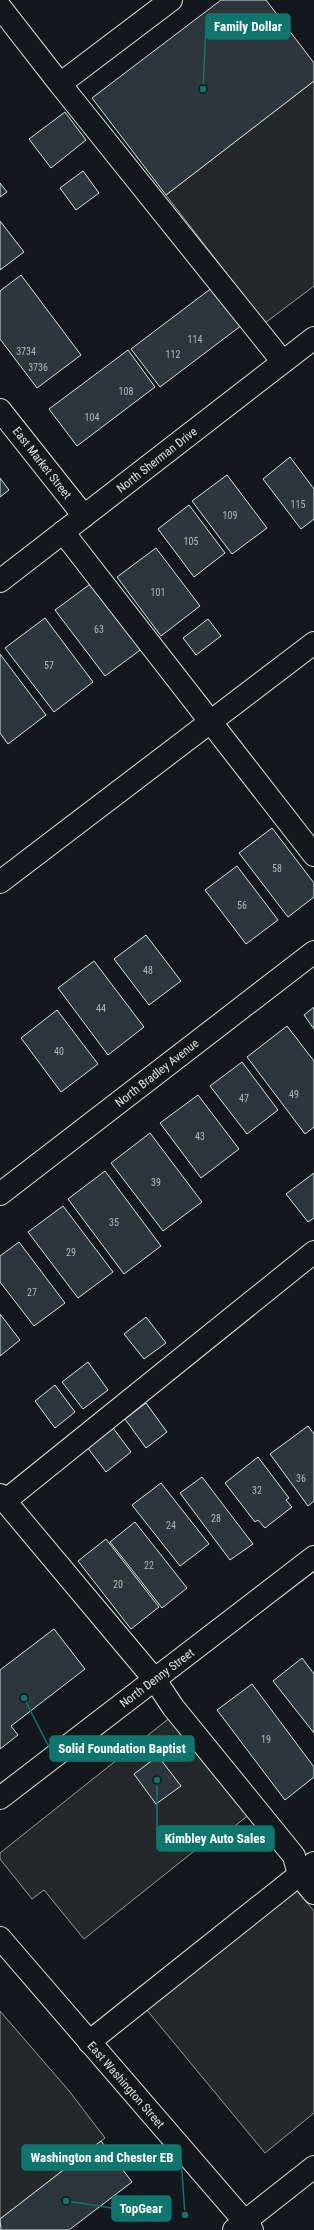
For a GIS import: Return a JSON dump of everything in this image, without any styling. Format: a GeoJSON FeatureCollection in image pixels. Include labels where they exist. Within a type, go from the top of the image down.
{"type":"FeatureCollection","features":[{"type":"Feature","properties":{"kind":"street"},"geometry":{"type":"LineString","coordinates":[[60,84],[170,0]]}},
{"type":"Feature","properties":{"kind":"street"},"geometry":{"type":"LineString","coordinates":[[0,6],[60,84],[283,362]]}},
{"type":"Feature","properties":{"kind":"street","name":"North Sherman Drive"},"geometry":{"type":"LineString","coordinates":[[0,581],[314,338]]}},
{"type":"Feature","properties":{"kind":"street","name":"East Market Street"},"geometry":{"type":"LineString","coordinates":[[0,410],[84,516]]}},
{"type":"Feature","properties":{"kind":"street"},"geometry":{"type":"LineString","coordinates":[[63,532],[314,854]]}},
{"type":"Feature","properties":{"kind":"street"},"geometry":{"type":"LineString","coordinates":[[0,882],[314,643]]}},
{"type":"Feature","properties":{"kind":"street","name":"North Bradley Avenue"},"geometry":{"type":"LineString","coordinates":[[0,1194],[314,952]]}},
{"type":"Feature","properties":{"kind":"street"},"geometry":{"type":"LineString","coordinates":[[314,1252],[2,1498],[155,1680],[173,1707],[294,1856],[307,1869],[314,1893]]}},
{"type":"Feature","properties":{"kind":"street","name":"North Denny Street"},"geometry":{"type":"LineString","coordinates":[[0,1798],[314,1557]]}},
{"type":"Feature","properties":{"kind":"street"},"geometry":{"type":"LineString","coordinates":[[89,2042],[307,1869]]}},
{"type":"Feature","properties":{"kind":"street","name":"East Washington Street"},"geometry":{"type":"LineString","coordinates":[[0,1938],[243,2227]]}},
{"type":"Feature","properties":{"kind":"street"},"geometry":{"type":"LineString","coordinates":[[243,2227],[314,2167]]}},
{"type":"Feature","properties":{"kind":"shaded area"},"geometry":{"type":"Polygon","coordinates":[[[314,81],[314,286],[265,323],[166,195],[314,81]]]}},
{"type":"Feature","properties":{"kind":"shaded area"},"geometry":{"type":"Polygon","coordinates":[[[172,1716],[250,1814],[222,1836],[218,1832],[84,1939],[44,1890],[32,1899],[0,1859],[0,1853],[172,1716]]]}},
{"type":"Feature","properties":{"kind":"shaded area"},"geometry":{"type":"Polygon","coordinates":[[[293,1886],[314,1911],[314,2113],[265,2153],[146,2009],[293,1886]]]}},
{"type":"Feature","properties":{"kind":"shaded area"},"geometry":{"type":"Polygon","coordinates":[[[0,2011],[70,2092],[105,2138],[0,2219],[0,2011]]]}},
{"type":"Feature","properties":{"kind":"building"},"geometry":{"type":"Polygon","coordinates":[[[221,0],[266,0],[314,63],[314,81],[166,195],[92,98],[221,0]]]}},
{"type":"Feature","properties":{"kind":"building"},"geometry":{"type":"Polygon","coordinates":[[[65,112],[86,140],[51,168],[29,139],[65,112]]]}},
{"type":"Feature","properties":{"kind":"building"},"geometry":{"type":"Polygon","coordinates":[[[83,171],[99,193],[76,210],[60,188],[83,171]]]}},
{"type":"Feature","properties":{"kind":"building"},"geometry":{"type":"Polygon","coordinates":[[[0,183],[7,192],[0,197],[0,183]]]}},
{"type":"Feature","properties":{"kind":"building"},"geometry":{"type":"Polygon","coordinates":[[[0,221],[24,252],[0,270],[0,221]]]}},
{"type":"Feature","properties":{"kind":"building"},"geometry":{"type":"Polygon","coordinates":[[[21,275],[81,355],[37,388],[0,339],[0,291],[21,275]]]}},
{"type":"Feature","properties":{"kind":"building"},"geometry":{"type":"Polygon","coordinates":[[[213,287],[242,325],[160,387],[131,349],[213,287]]]}},
{"type":"Feature","properties":{"kind":"building"},"geometry":{"type":"Polygon","coordinates":[[[128,350],[155,387],[77,446],[49,409],[128,350]]]}},
{"type":"Feature","properties":{"kind":"building"},"geometry":{"type":"Polygon","coordinates":[[[290,457],[314,489],[314,519],[301,529],[263,479],[290,457]]]}},
{"type":"Feature","properties":{"kind":"building"},"geometry":{"type":"Polygon","coordinates":[[[227,475],[267,528],[232,554],[192,501],[227,475]]]}},
{"type":"Feature","properties":{"kind":"building"},"geometry":{"type":"Polygon","coordinates":[[[0,478],[9,490],[0,497],[0,478]]]}},
{"type":"Feature","properties":{"kind":"building"},"geometry":{"type":"Polygon","coordinates":[[[189,505],[225,553],[194,577],[158,529],[189,505]]]}},
{"type":"Feature","properties":{"kind":"building"},"geometry":{"type":"Polygon","coordinates":[[[156,548],[200,606],[161,636],[117,577],[156,548]]]}},
{"type":"Feature","properties":{"kind":"building"},"geometry":{"type":"Polygon","coordinates":[[[93,582],[143,648],[105,676],[55,610],[93,582]]]}},
{"type":"Feature","properties":{"kind":"building"},"geometry":{"type":"Polygon","coordinates":[[[45,618],[93,682],[54,712],[5,648],[45,618]]]}},
{"type":"Feature","properties":{"kind":"building"},"geometry":{"type":"Polygon","coordinates":[[[208,619],[221,636],[196,655],[183,638],[208,619]]]}},
{"type":"Feature","properties":{"kind":"building"},"geometry":{"type":"Polygon","coordinates":[[[0,654],[46,715],[8,744],[0,733],[0,654]]]}},
{"type":"Feature","properties":{"kind":"building"},"geometry":{"type":"Polygon","coordinates":[[[272,828],[314,883],[314,897],[288,917],[239,853],[272,828]]]}},
{"type":"Feature","properties":{"kind":"building"},"geometry":{"type":"Polygon","coordinates":[[[237,866],[278,920],[246,944],[205,890],[237,866]]]}},
{"type":"Feature","properties":{"kind":"building"},"geometry":{"type":"Polygon","coordinates":[[[146,935],[181,981],[149,1005],[114,959],[146,935]]]}},
{"type":"Feature","properties":{"kind":"building"},"geometry":{"type":"Polygon","coordinates":[[[94,961],[144,1027],[108,1055],[58,988],[94,961]]]}},
{"type":"Feature","properties":{"kind":"building"},"geometry":{"type":"Polygon","coordinates":[[[314,1007],[314,1029],[304,1015],[314,1007]]]}},
{"type":"Feature","properties":{"kind":"building"},"geometry":{"type":"Polygon","coordinates":[[[57,1010],[98,1064],[61,1092],[21,1038],[57,1010]]]}},
{"type":"Feature","properties":{"kind":"building"},"geometry":{"type":"Polygon","coordinates":[[[287,1026],[314,1061],[314,1127],[305,1134],[247,1057],[287,1026]]]}},
{"type":"Feature","properties":{"kind":"building"},"geometry":{"type":"Polygon","coordinates":[[[242,1062],[278,1110],[247,1134],[210,1086],[242,1062]]]}},
{"type":"Feature","properties":{"kind":"building"},"geometry":{"type":"Polygon","coordinates":[[[198,1095],[239,1149],[201,1178],[160,1123],[198,1095]]]}},
{"type":"Feature","properties":{"kind":"building"},"geometry":{"type":"Polygon","coordinates":[[[150,1133],[202,1202],[163,1231],[111,1163],[150,1133]]]}},
{"type":"Feature","properties":{"kind":"building"},"geometry":{"type":"Polygon","coordinates":[[[105,1171],[161,1246],[124,1274],[68,1199],[105,1171]]]}},
{"type":"Feature","properties":{"kind":"building"},"geometry":{"type":"Polygon","coordinates":[[[314,1173],[314,1218],[308,1222],[286,1194],[314,1173]]]}},
{"type":"Feature","properties":{"kind":"building"},"geometry":{"type":"Polygon","coordinates":[[[63,1206],[113,1272],[78,1298],[28,1232],[63,1206]]]}},
{"type":"Feature","properties":{"kind":"building"},"geometry":{"type":"Polygon","coordinates":[[[19,1242],[65,1303],[34,1326],[0,1282],[0,1256],[19,1242]]]}},
{"type":"Feature","properties":{"kind":"building"},"geometry":{"type":"Polygon","coordinates":[[[0,1314],[20,1340],[0,1356],[0,1314]]]}},
{"type":"Feature","properties":{"kind":"building"},"geometry":{"type":"Polygon","coordinates":[[[146,1317],[166,1343],[144,1359],[124,1334],[146,1317]]]}},
{"type":"Feature","properties":{"kind":"building"},"geometry":{"type":"Polygon","coordinates":[[[88,1362],[108,1390],[83,1409],[62,1382],[88,1362]]]}},
{"type":"Feature","properties":{"kind":"building"},"geometry":{"type":"Polygon","coordinates":[[[55,1385],[75,1412],[55,1428],[35,1401],[55,1385]]]}},
{"type":"Feature","properties":{"kind":"building"},"geometry":{"type":"Polygon","coordinates":[[[146,1403],[167,1432],[146,1448],[125,1419],[146,1403]]]}},
{"type":"Feature","properties":{"kind":"building"},"geometry":{"type":"Polygon","coordinates":[[[110,1424],[131,1452],[106,1472],[84,1443],[110,1424]]]}},
{"type":"Feature","properties":{"kind":"building"},"geometry":{"type":"Polygon","coordinates":[[[308,1426],[314,1434],[314,1501],[308,1506],[270,1454],[308,1426]]]}},
{"type":"Feature","properties":{"kind":"building"},"geometry":{"type":"Polygon","coordinates":[[[258,1457],[289,1498],[286,1500],[292,1507],[265,1528],[258,1520],[255,1522],[225,1483],[258,1457]]]}},
{"type":"Feature","properties":{"kind":"building"},"geometry":{"type":"Polygon","coordinates":[[[202,1477],[253,1544],[230,1560],[180,1493],[202,1477]]]}},
{"type":"Feature","properties":{"kind":"building"},"geometry":{"type":"Polygon","coordinates":[[[161,1483],[209,1544],[180,1566],[132,1505],[161,1483]]]}},
{"type":"Feature","properties":{"kind":"building"},"geometry":{"type":"Polygon","coordinates":[[[135,1522],[187,1588],[162,1608],[110,1542],[135,1522]]]}},
{"type":"Feature","properties":{"kind":"building"},"geometry":{"type":"Polygon","coordinates":[[[106,1539],[159,1607],[131,1629],[78,1561],[106,1539]]]}},
{"type":"Feature","properties":{"kind":"building"},"geometry":{"type":"Polygon","coordinates":[[[54,1629],[85,1669],[11,1726],[18,1735],[0,1749],[0,1670],[54,1629]]]}},
{"type":"Feature","properties":{"kind":"building"},"geometry":{"type":"Polygon","coordinates":[[[302,1658],[314,1674],[314,1733],[273,1681],[302,1658]]]}},
{"type":"Feature","properties":{"kind":"building"},"geometry":{"type":"Polygon","coordinates":[[[252,1684],[314,1767],[314,1777],[285,1800],[217,1710],[252,1684]]]}},
{"type":"Feature","properties":{"kind":"building"},"geometry":{"type":"Polygon","coordinates":[[[158,1756],[181,1786],[156,1804],[134,1774],[158,1756]]]}},
{"type":"Feature","properties":{"kind":"building"},"geometry":{"type":"Polygon","coordinates":[[[101,2141],[132,2182],[69,2230],[1,2230],[0,2219],[101,2141]]]}},
{"type":"Feature","properties":{"kind":"place","name":"Family Dollar"},"geometry":{"type":"Point","coordinates":[203,89]}},
{"type":"Feature","properties":{"kind":"place","name":"Solid Foundation Baptist"},"geometry":{"type":"Point","coordinates":[24,1698]}},
{"type":"Feature","properties":{"kind":"place","name":"Kimbley Auto Sales"},"geometry":{"type":"Point","coordinates":[157,1780]}},
{"type":"Feature","properties":{"kind":"place","name":"TopGear"},"geometry":{"type":"Point","coordinates":[66,2201]}},
{"type":"Feature","properties":{"kind":"place","name":"Washington and Chester EB"},"geometry":{"type":"Point","coordinates":[185,2215]}}]}
